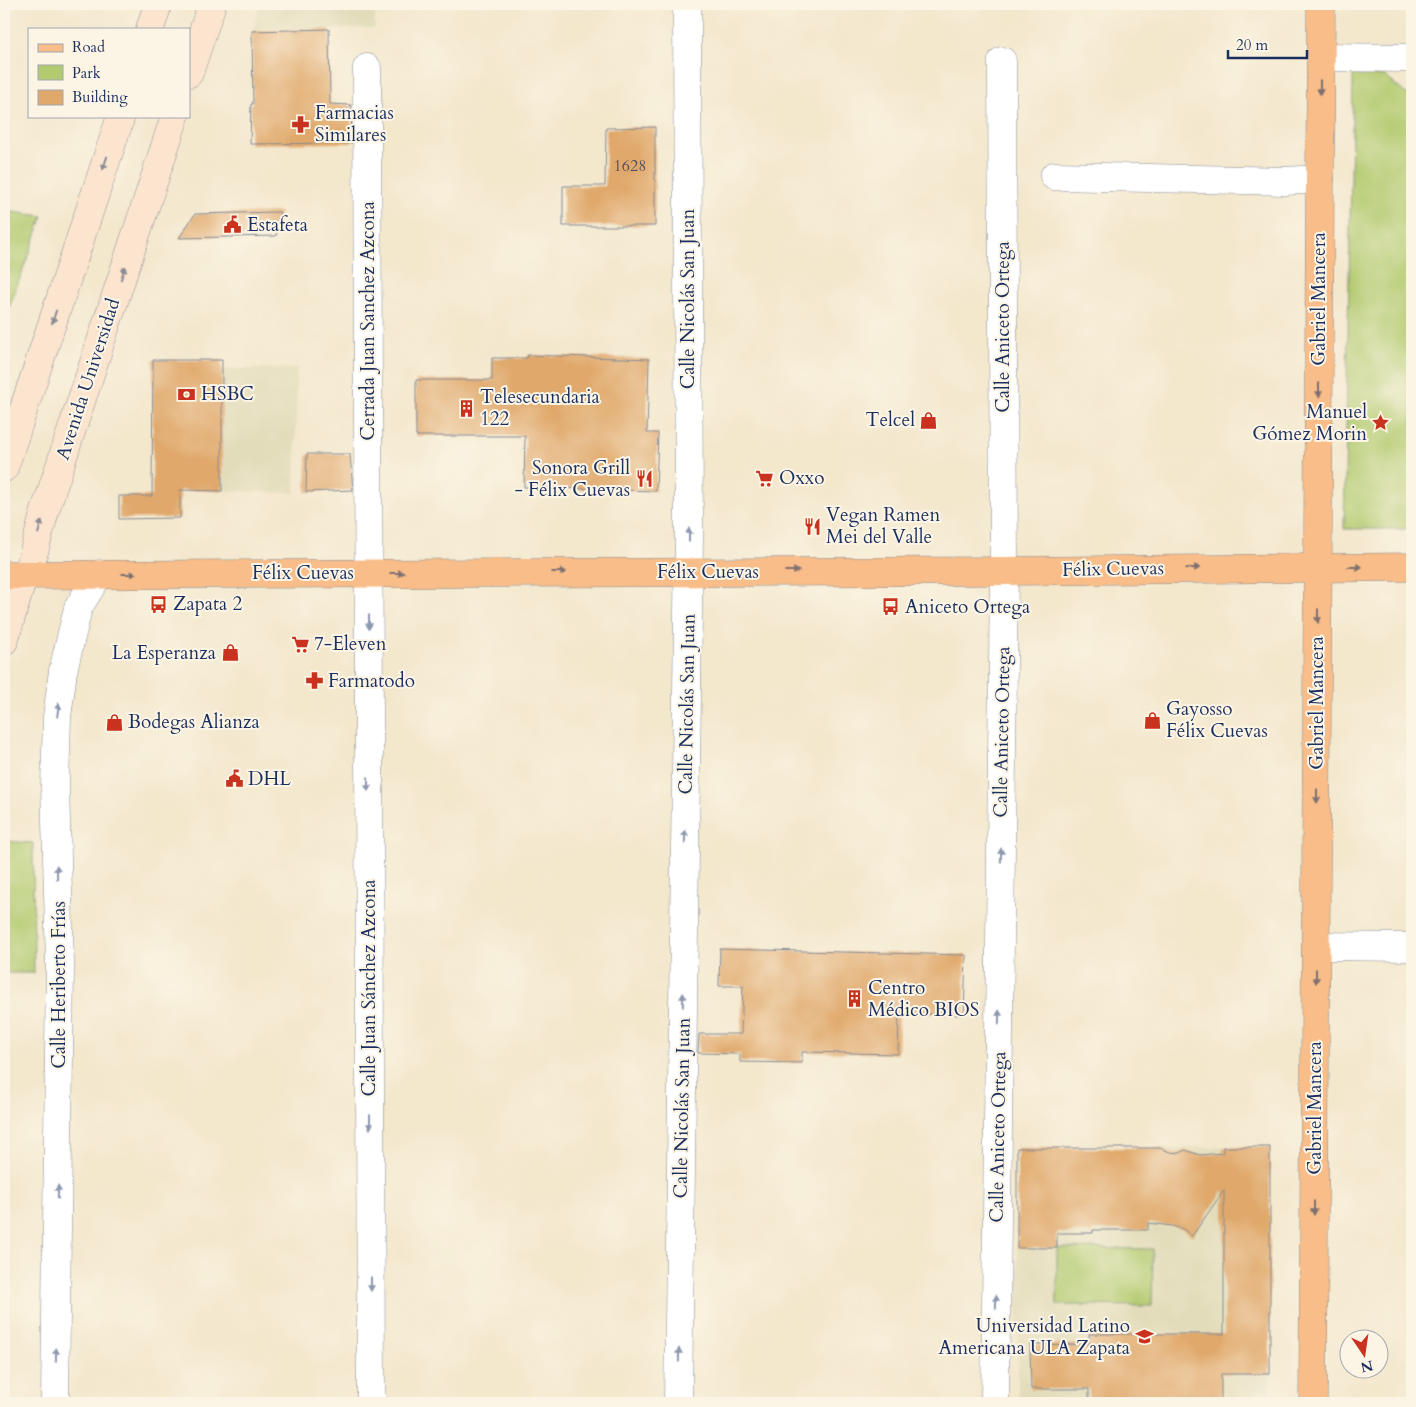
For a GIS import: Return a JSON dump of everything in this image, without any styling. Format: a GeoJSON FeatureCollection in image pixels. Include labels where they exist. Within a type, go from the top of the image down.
{"type":"FeatureCollection","features":[{"type":"Feature","properties":{"kind":"main road"},"geometry":{"type":"LineString","coordinates":[[150,28],[158,4]]}},
{"type":"Feature","properties":{"kind":"main road"},"geometry":{"type":"LineString","coordinates":[[190,70],[212,4]]}},
{"type":"Feature","properties":{"kind":"main road","name":"Gabriel Mancera"},"geometry":{"type":"LineString","coordinates":[[1314,1403],[1321,4]]}},
{"type":"Feature","properties":{"kind":"main road"},"geometry":{"type":"LineString","coordinates":[[4,468],[120,118]]}},
{"type":"Feature","properties":{"kind":"main road","name":"Avenida Universidad"},"geometry":{"type":"LineString","coordinates":[[4,641],[21,584],[16,574],[38,531],[174,118]]}},
{"type":"Feature","properties":{"kind":"main road"},"geometry":{"type":"LineString","coordinates":[[4,555],[16,574]]}},
{"type":"Feature","properties":{"kind":"main road","name":"Félix Cuevas"},"geometry":{"type":"LineString","coordinates":[[16,574],[1004,571],[1412,567]]}},
{"type":"Feature","properties":{"kind":"street","name":"Calle Nicolás San Juan"},"geometry":{"type":"LineString","coordinates":[[678,1403],[689,572],[687,4]]}},
{"type":"Feature","properties":{"kind":"street"},"geometry":{"type":"LineString","coordinates":[[1320,57],[1412,58]]}},
{"type":"Feature","properties":{"kind":"street","name":"Calle Aniceto Ortega"},"geometry":{"type":"LineString","coordinates":[[995,1403],[1004,571],[1002,61]]}},
{"type":"Feature","properties":{"kind":"street","name":"Cerrada Juan Sanchez Azcona"},"geometry":{"type":"LineString","coordinates":[[367,68],[370,573]]}},
{"type":"Feature","properties":{"kind":"street"},"geometry":{"type":"LineString","coordinates":[[1054,176],[1320,179]]}},
{"type":"Feature","properties":{"kind":"street","name":"Calle Juan Sánchez Azcona"},"geometry":{"type":"LineString","coordinates":[[370,573],[368,761],[372,1403]]}},
{"type":"Feature","properties":{"kind":"street","name":"Calle Heriberto Frías"},"geometry":{"type":"LineString","coordinates":[[56,1403],[60,964],[55,786],[57,717],[63,671],[78,608],[99,574]]}},
{"type":"Feature","properties":{"kind":"street"},"geometry":{"type":"LineString","coordinates":[[1316,946],[1412,947]]}},
{"type":"Feature","properties":{"kind":"shaded area"},"geometry":{"type":"Polygon","coordinates":[[[260,4],[375,4],[375,28],[252,31],[260,4]]]}},
{"type":"Feature","properties":{"kind":"shaded area"},"geometry":{"type":"Polygon","coordinates":[[[297,368],[295,493],[222,491],[222,369],[297,368]]]}},
{"type":"Feature","properties":{"kind":"shaded area","name":"Universidad Latino Americana ULA Zapata"},"geometry":{"type":"Polygon","coordinates":[[[1270,1147],[1270,1402],[1018,1403],[1017,1148],[1270,1147]]]}},
{"type":"Feature","properties":{"kind":"green space"},"geometry":{"type":"Polygon","coordinates":[[[1353,75],[1385,76],[1406,94],[1412,94],[1412,529],[1344,529],[1353,75]]]}},
{"type":"Feature","properties":{"kind":"green space"},"geometry":{"type":"Polygon","coordinates":[[[4,211],[43,216],[4,321],[4,211]]]}},
{"type":"Feature","properties":{"kind":"green space"},"geometry":{"type":"Polygon","coordinates":[[[4,841],[33,843],[34,973],[4,973],[4,841]]]}},
{"type":"Feature","properties":{"kind":"green space"},"geometry":{"type":"Polygon","coordinates":[[[1057,1248],[1153,1249],[1152,1306],[1057,1305],[1057,1248]]]}},
{"type":"Feature","properties":{"kind":"building"},"geometry":{"type":"Polygon","coordinates":[[[329,29],[330,104],[351,105],[352,143],[250,144],[251,104],[253,104],[252,31],[329,29]]]}},
{"type":"Feature","properties":{"kind":"building"},"geometry":{"type":"Polygon","coordinates":[[[655,127],[655,226],[563,226],[563,186],[605,186],[606,128],[655,127]]]}},
{"type":"Feature","properties":{"kind":"building","name":"Estafeta"},"geometry":{"type":"Polygon","coordinates":[[[280,212],[276,236],[179,238],[195,214],[280,212]]]}},
{"type":"Feature","properties":{"kind":"building"},"geometry":{"type":"Polygon","coordinates":[[[528,355],[649,359],[647,433],[658,433],[656,491],[524,487],[525,436],[416,436],[416,380],[492,380],[492,358],[527,358],[528,355]]]}},
{"type":"Feature","properties":{"kind":"building","name":"HSBC"},"geometry":{"type":"Polygon","coordinates":[[[153,360],[222,360],[222,491],[180,490],[180,518],[119,519],[119,496],[152,496],[153,360]]]}},
{"type":"Feature","properties":{"kind":"building"},"geometry":{"type":"Polygon","coordinates":[[[307,454],[350,454],[353,490],[306,492],[307,454]]]}},
{"type":"Feature","properties":{"kind":"building","name":"Centro Médico BIOS"},"geometry":{"type":"Polygon","coordinates":[[[720,949],[966,955],[964,1015],[899,1013],[898,1054],[802,1052],[802,1063],[740,1062],[740,1054],[698,1053],[699,1034],[741,1034],[743,986],[719,986],[720,949]]]}},
{"type":"Feature","properties":{"kind":"building","name":"Universidad Latino Americana ULA Zapata"},"geometry":{"type":"Polygon","coordinates":[[[1223,1147],[1270,1147],[1270,1374],[1221,1374],[1221,1402],[1089,1402],[1089,1389],[1031,1389],[1030,1345],[1089,1344],[1089,1334],[1224,1334],[1224,1190],[1192,1236],[1183,1229],[1148,1223],[1148,1230],[1093,1230],[1093,1233],[1057,1233],[1057,1248],[1017,1248],[1017,1148],[1160,1148],[1179,1153],[1185,1150],[1200,1155],[1223,1153],[1223,1147]]]}},
{"type":"Feature","properties":{"kind":"place","name":"Farmacias Similares"},"geometry":{"type":"Point","coordinates":[301,124]}},
{"type":"Feature","properties":{"kind":"place","name":"Estafeta"},"geometry":{"type":"Point","coordinates":[233,225]}},
{"type":"Feature","properties":{"kind":"place","name":"HSBC"},"geometry":{"type":"Point","coordinates":[187,394]}},
{"type":"Feature","properties":{"kind":"place","name":"Telesecundaria 122"},"geometry":{"type":"Point","coordinates":[466,408]}},
{"type":"Feature","properties":{"kind":"place","name":"Telcel"},"geometry":{"type":"Point","coordinates":[929,420]}},
{"type":"Feature","properties":{"kind":"place","name":"Manuel Gómez Morin"},"geometry":{"type":"Point","coordinates":[1381,423]}},
{"type":"Feature","properties":{"kind":"place","name":"Oxxo"},"geometry":{"type":"Point","coordinates":[765,478]}},
{"type":"Feature","properties":{"kind":"place","name":"Sonora Grill - Félix Cuevas"},"geometry":{"type":"Point","coordinates":[644,479]}},
{"type":"Feature","properties":{"kind":"place","name":"Vegan Ramen Mei del Valle"},"geometry":{"type":"Point","coordinates":[812,526]}},
{"type":"Feature","properties":{"kind":"place","name":"Zapata 2"},"geometry":{"type":"Point","coordinates":[159,604]}},
{"type":"Feature","properties":{"kind":"place","name":"Aniceto Ortega"},"geometry":{"type":"Point","coordinates":[891,607]}},
{"type":"Feature","properties":{"kind":"place","name":"7-Eleven"},"geometry":{"type":"Point","coordinates":[300,644]}},
{"type":"Feature","properties":{"kind":"place","name":"La Esperanza"},"geometry":{"type":"Point","coordinates":[230,653]}},
{"type":"Feature","properties":{"kind":"place","name":"Farmatodo"},"geometry":{"type":"Point","coordinates":[314,681]}},
{"type":"Feature","properties":{"kind":"place","name":"Gayosso Félix Cuevas"},"geometry":{"type":"Point","coordinates":[1152,720]}},
{"type":"Feature","properties":{"kind":"place","name":"Bodegas Alianza"},"geometry":{"type":"Point","coordinates":[114,722]}},
{"type":"Feature","properties":{"kind":"place","name":"DHL"},"geometry":{"type":"Point","coordinates":[234,779]}},
{"type":"Feature","properties":{"kind":"place","name":"Centro Médico BIOS"},"geometry":{"type":"Point","coordinates":[854,999]}},
{"type":"Feature","properties":{"kind":"place","name":"Universidad Latino Americana ULA Zapata"},"geometry":{"type":"Point","coordinates":[1144,1337]}}]}
